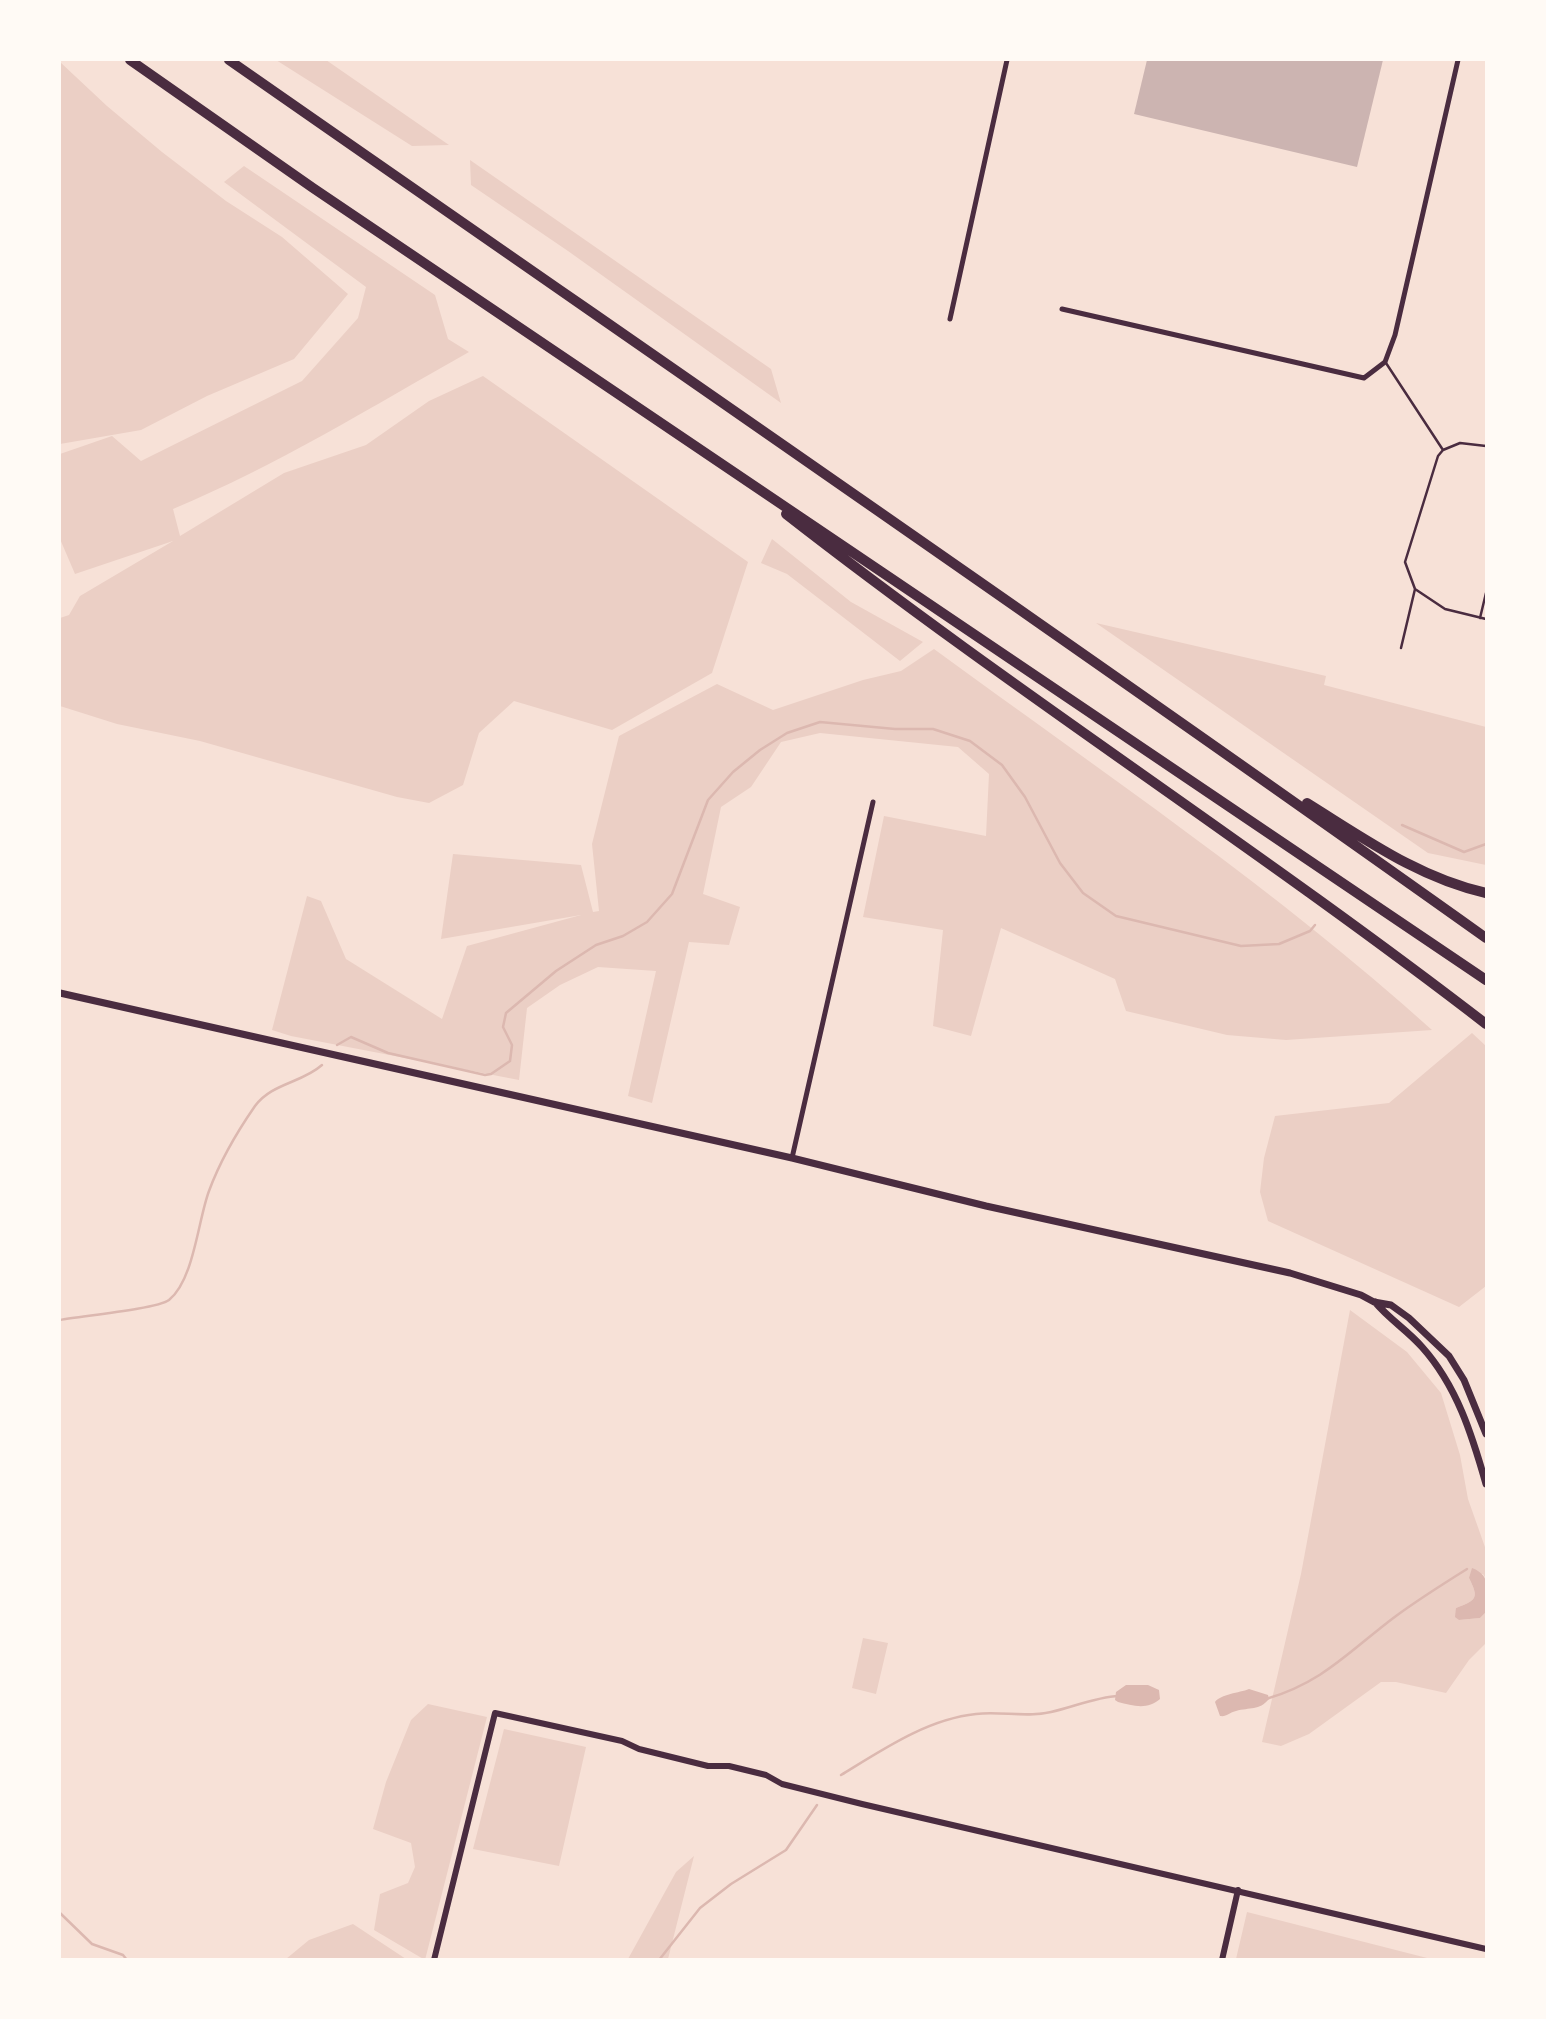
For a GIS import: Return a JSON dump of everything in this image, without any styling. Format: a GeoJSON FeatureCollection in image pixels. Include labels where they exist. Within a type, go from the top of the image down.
{"type":"FeatureCollection","features":[{"type":"Feature","properties":{"kind":"highway"},"geometry":{"type":"LineString","coordinates":[[130,60],[313,188],[1486,980]]}},
{"type":"Feature","properties":{"kind":"highway"},"geometry":{"type":"LineString","coordinates":[[229,60],[1223,750],[1486,939]]}},
{"type":"Feature","properties":{"kind":"highway"},"geometry":{"type":"LineString","coordinates":[[731,471],[867,577],[1336,913],[1486,1024]]}},
{"type":"Feature","properties":{"kind":"highway"},"geometry":{"type":"LineString","coordinates":[[1223,750],[1402,863],[1436,878],[1486,893]]}},
{"type":"Feature","properties":{"kind":"main road"},"geometry":{"type":"LineString","coordinates":[[60,993],[792,1158],[986,1206],[1290,1273],[1361,1295],[1374,1302],[1391,1305],[1409,1318],[1449,1356],[1464,1380],[1486,1434]]}},
{"type":"Feature","properties":{"kind":"main road"},"geometry":{"type":"LineString","coordinates":[[1374,1302],[1422,1347],[1450,1385],[1462,1409],[1486,1484]]}},
{"type":"Feature","properties":{"kind":"street"},"geometry":{"type":"LineString","coordinates":[[950,319],[1007,60]]}},
{"type":"Feature","properties":{"kind":"street"},"geometry":{"type":"LineString","coordinates":[[1062,309],[1364,378],[1385,362],[1395,335],[1458,60]]}},
{"type":"Feature","properties":{"kind":"street"},"geometry":{"type":"LineString","coordinates":[[792,1158],[873,802]]}},
{"type":"Feature","properties":{"kind":"street"},"geometry":{"type":"LineString","coordinates":[[435,1959],[495,1713],[622,1741],[639,1749],[708,1766],[729,1766],[766,1775],[782,1784],[851,1801],[1486,1949]]}},
{"type":"Feature","properties":{"kind":"street"},"geometry":{"type":"LineString","coordinates":[[1222,1959],[1238,1890]]}},
{"type":"Feature","properties":{"kind":"lane"},"geometry":{"type":"LineString","coordinates":[[1385,362],[1443,450]]}},
{"type":"Feature","properties":{"kind":"lane"},"geometry":{"type":"LineString","coordinates":[[1486,446],[1460,443],[1443,450],[1438,456],[1405,562],[1415,589],[1445,609],[1486,619]]}},
{"type":"Feature","properties":{"kind":"lane"},"geometry":{"type":"LineString","coordinates":[[1401,648],[1415,589]]}},
{"type":"Feature","properties":{"kind":"lane"},"geometry":{"type":"LineString","coordinates":[[1480,618],[1486,593]]}},
{"type":"Feature","properties":{"kind":"shaded area"},"geometry":{"type":"Polygon","coordinates":[[[276,60],[326,60],[449,145],[412,146],[276,60]]]}},
{"type":"Feature","properties":{"kind":"shaded area"},"geometry":{"type":"Polygon","coordinates":[[[60,62],[162,152],[226,201],[282,237],[348,294],[294,359],[207,396],[141,430],[60,444],[60,62]]]}},
{"type":"Feature","properties":{"kind":"shaded area"},"geometry":{"type":"Polygon","coordinates":[[[470,160],[771,369],[781,403],[471,185],[470,160]]]}},
{"type":"Feature","properties":{"kind":"shaded area"},"geometry":{"type":"Polygon","coordinates":[[[244,166],[435,295],[448,339],[469,352],[287,455],[173,509],[180,536],[284,473],[366,445],[429,401],[483,376],[748,562],[712,673],[612,730],[514,701],[479,733],[463,785],[429,803],[397,797],[200,741],[117,724],[60,706],[60,618],[69,615],[80,596],[173,541],[75,574],[60,539],[60,454],[112,436],[141,461],[302,381],[358,318],[366,287],[224,182],[244,166]]]}},
{"type":"Feature","properties":{"kind":"shaded area"},"geometry":{"type":"Polygon","coordinates":[[[772,539],[851,602],[923,642],[900,661],[787,574],[761,563],[772,539]]]}},
{"type":"Feature","properties":{"kind":"shaded area"},"geometry":{"type":"Polygon","coordinates":[[[1096,623],[1326,676],[1324,685],[1486,727],[1486,865],[1428,853],[1096,623]]]}},
{"type":"Feature","properties":{"kind":"shaded area"},"geometry":{"type":"Polygon","coordinates":[[[934,649],[1251,880],[1373,978],[1432,1030],[1286,1040],[1227,1035],[1126,1011],[1115,979],[1001,928],[971,1036],[933,1026],[943,930],[863,917],[884,816],[986,836],[989,774],[958,747],[820,733],[781,742],[751,787],[721,807],[703,894],[740,907],[729,945],[689,942],[652,1103],[628,1096],[656,971],[598,967],[560,985],[527,1008],[519,1080],[291,1036],[272,1030],[307,896],[321,901],[346,959],[442,1019],[467,946],[581,915],[441,939],[453,854],[581,865],[593,912],[599,911],[592,844],[619,736],[717,684],[773,710],[863,680],[901,671],[934,649]]]}},
{"type":"Feature","properties":{"kind":"shaded area"},"geometry":{"type":"Polygon","coordinates":[[[1472,1033],[1486,1046],[1486,1286],[1459,1307],[1268,1221],[1260,1192],[1264,1158],[1275,1116],[1389,1103],[1472,1033]]]}},
{"type":"Feature","properties":{"kind":"shaded area"},"geometry":{"type":"Polygon","coordinates":[[[1350,1310],[1407,1352],[1441,1393],[1460,1455],[1468,1499],[1486,1550],[1486,1579],[1483,1574],[1469,1578],[1474,1598],[1456,1608],[1459,1620],[1480,1618],[1486,1612],[1486,1643],[1469,1660],[1446,1693],[1396,1682],[1381,1682],[1309,1734],[1281,1746],[1262,1742],[1301,1574],[1350,1310]]]}},
{"type":"Feature","properties":{"kind":"shaded area"},"geometry":{"type":"Polygon","coordinates":[[[1472,1568],[1479,1571],[1486,1580],[1486,1612],[1480,1618],[1459,1620],[1455,1617],[1456,1608],[1468,1603],[1475,1594],[1469,1578],[1472,1568]]]}},
{"type":"Feature","properties":{"kind":"shaded area"},"geometry":{"type":"Polygon","coordinates":[[[863,1638],[888,1643],[876,1694],[852,1688],[863,1638]]]}},
{"type":"Feature","properties":{"kind":"shaded area"},"geometry":{"type":"Polygon","coordinates":[[[1126,1685],[1148,1685],[1159,1690],[1160,1699],[1145,1706],[1118,1702],[1115,1700],[1116,1692],[1126,1685]]]}},
{"type":"Feature","properties":{"kind":"shaded area"},"geometry":{"type":"Polygon","coordinates":[[[1249,1689],[1268,1695],[1269,1699],[1258,1707],[1220,1716],[1215,1702],[1218,1699],[1249,1689]]]}},
{"type":"Feature","properties":{"kind":"shaded area"},"geometry":{"type":"Polygon","coordinates":[[[428,1704],[487,1717],[425,1960],[374,1930],[380,1894],[408,1883],[415,1867],[411,1843],[373,1829],[386,1782],[411,1720],[428,1704]]]}},
{"type":"Feature","properties":{"kind":"shaded area"},"geometry":{"type":"Polygon","coordinates":[[[504,1729],[586,1747],[559,1866],[473,1849],[504,1729]]]}},
{"type":"Feature","properties":{"kind":"shaded area"},"geometry":{"type":"Polygon","coordinates":[[[694,1856],[668,1959],[628,1959],[676,1872],[694,1856]]]}},
{"type":"Feature","properties":{"kind":"shaded area"},"geometry":{"type":"Polygon","coordinates":[[[1247,1912],[1431,1959],[1236,1959],[1247,1912]]]}},
{"type":"Feature","properties":{"kind":"shaded area"},"geometry":{"type":"Polygon","coordinates":[[[353,1924],[406,1959],[286,1959],[309,1940],[353,1924]]]}},
{"type":"Feature","properties":{"kind":"building"},"geometry":{"type":"Polygon","coordinates":[[[1147,60],[1383,60],[1357,167],[1134,114],[1147,60]]]}},
{"type":"Feature","properties":{"kind":"waterway"},"geometry":{"type":"LineString","coordinates":[[337,1045],[351,1037],[388,1053],[485,1075],[491,1074],[510,1061],[512,1045],[503,1027],[506,1013],[556,971],[596,945],[623,936],[647,922],[672,894],[708,800],[733,772],[760,750],[787,733],[820,722],[895,729],[933,729],[970,741],[1002,765],[1025,797],[1060,863],[1083,893],[1116,916],[1241,946],[1279,944],[1310,931],[1315,925]]}},
{"type":"Feature","properties":{"kind":"waterway"},"geometry":{"type":"LineString","coordinates":[[1402,825],[1464,852],[1486,844]]}},
{"type":"Feature","properties":{"kind":"waterway"},"geometry":{"type":"LineString","coordinates":[[60,1320],[135,1309],[169,1300],[177,1291],[190,1264],[213,1180],[248,1116],[270,1092],[322,1065]]}},
{"type":"Feature","properties":{"kind":"waterway"},"geometry":{"type":"LineString","coordinates":[[1266,1699],[1304,1684],[1320,1674],[1405,1610],[1467,1569]]}},
{"type":"Feature","properties":{"kind":"waterway"},"geometry":{"type":"LineString","coordinates":[[841,1775],[905,1737],[940,1722],[985,1713],[1042,1714],[1101,1698],[1119,1696]]}},
{"type":"Feature","properties":{"kind":"waterway"},"geometry":{"type":"LineString","coordinates":[[659,1960],[700,1908],[731,1884],[786,1850],[817,1805]]}},
{"type":"Feature","properties":{"kind":"waterway"},"geometry":{"type":"LineString","coordinates":[[60,1913],[92,1944],[123,1955],[127,1960]]}}]}
